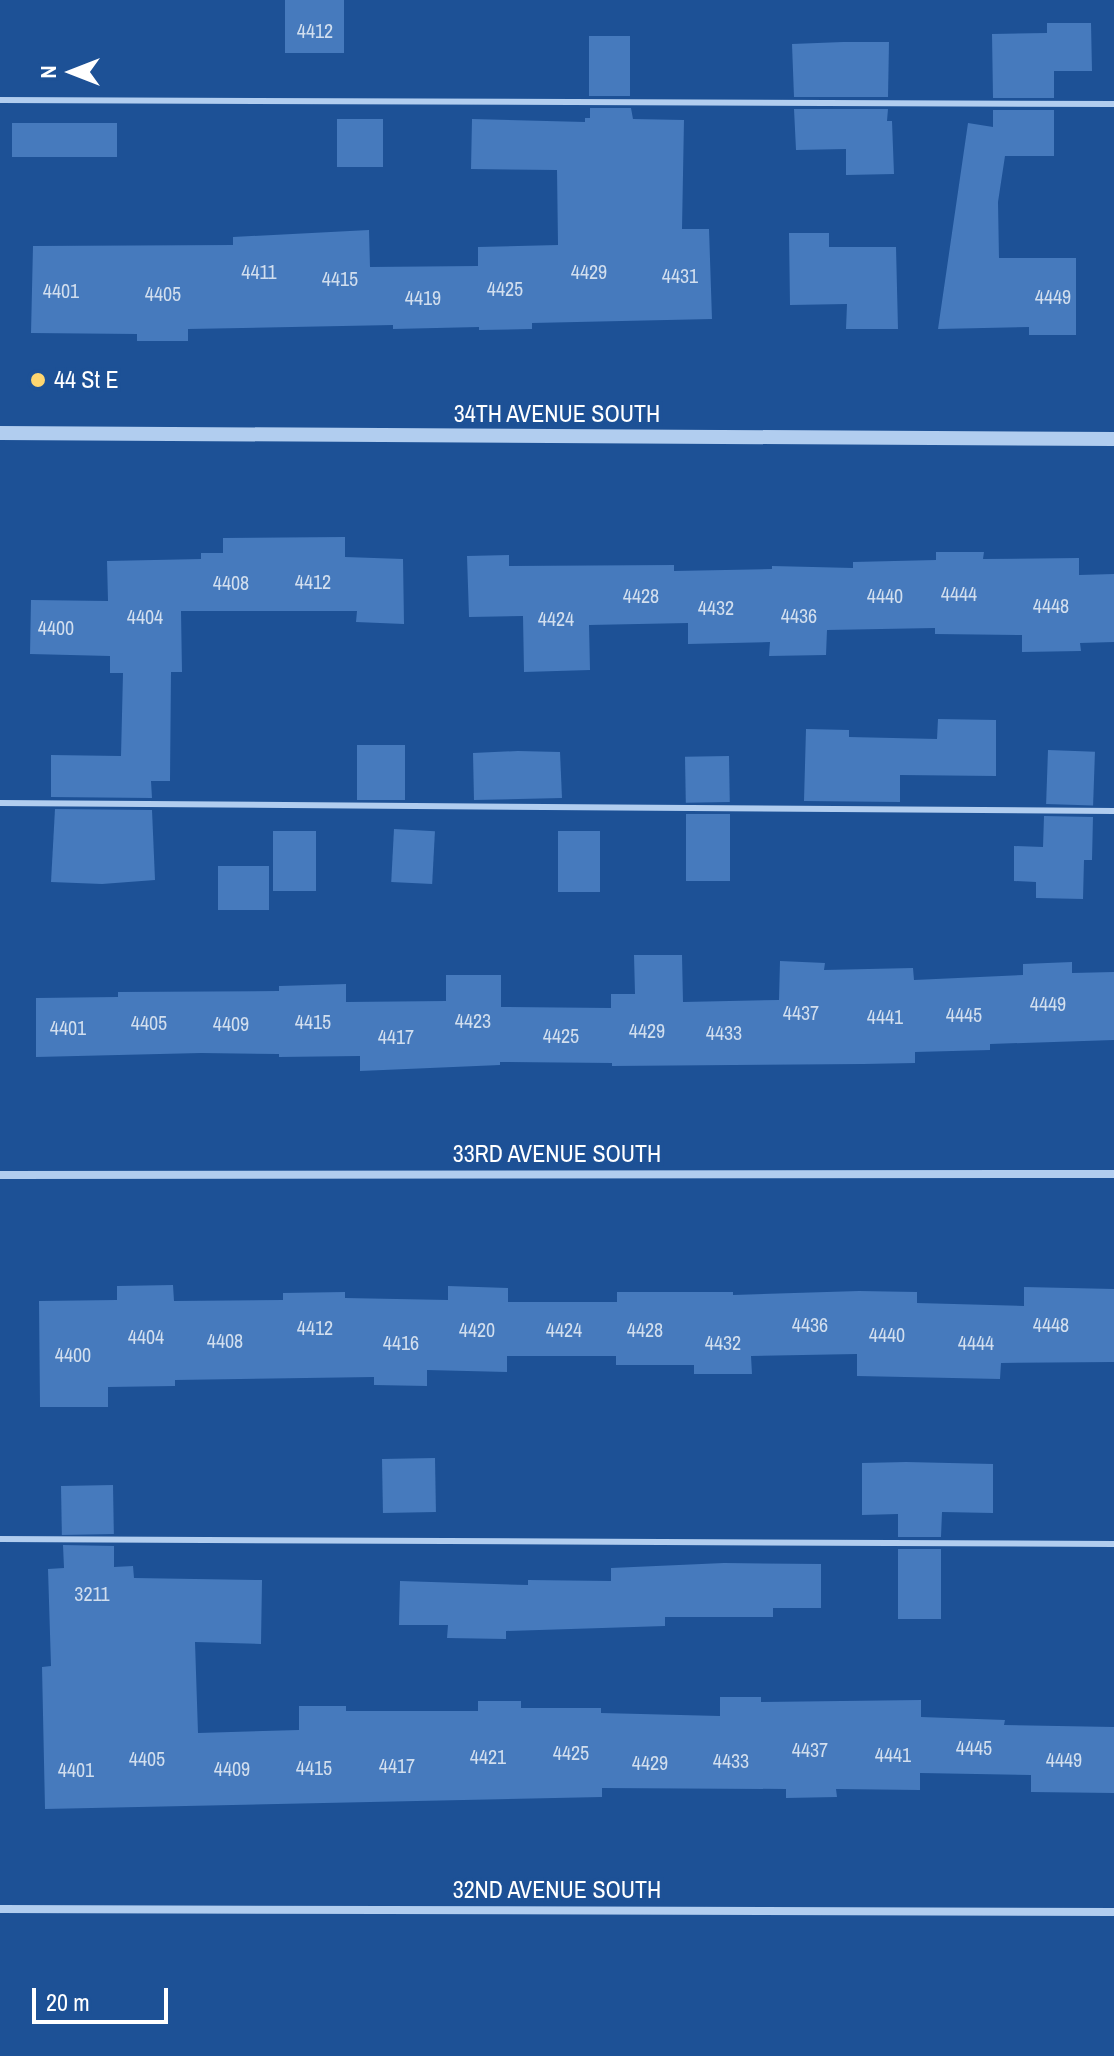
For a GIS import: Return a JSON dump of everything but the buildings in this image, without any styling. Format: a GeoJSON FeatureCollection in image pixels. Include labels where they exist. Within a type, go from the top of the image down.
{"type":"FeatureCollection","features":[{"type":"Feature","properties":{"kind":"street","name":"34TH AVENUE SOUTH"},"geometry":{"type":"LineString","coordinates":[[0,433],[1114,439]]}},
{"type":"Feature","properties":{"kind":"street","name":"33RD AVENUE SOUTH"},"geometry":{"type":"LineString","coordinates":[[0,1175],[1114,1174]]}},
{"type":"Feature","properties":{"kind":"street","name":"32ND AVENUE SOUTH"},"geometry":{"type":"LineString","coordinates":[[0,1909],[1114,1912]]}},
{"type":"Feature","properties":{"kind":"lane"},"geometry":{"type":"LineString","coordinates":[[0,100],[1114,104]]}},
{"type":"Feature","properties":{"kind":"lane"},"geometry":{"type":"LineString","coordinates":[[0,803],[1114,811]]}},
{"type":"Feature","properties":{"kind":"lane"},"geometry":{"type":"LineString","coordinates":[[0,1539],[1114,1544]]}},
{"type":"Feature","properties":{"kind":"place","name":"44 St E"},"geometry":{"type":"Point","coordinates":[38,380]}}]}
